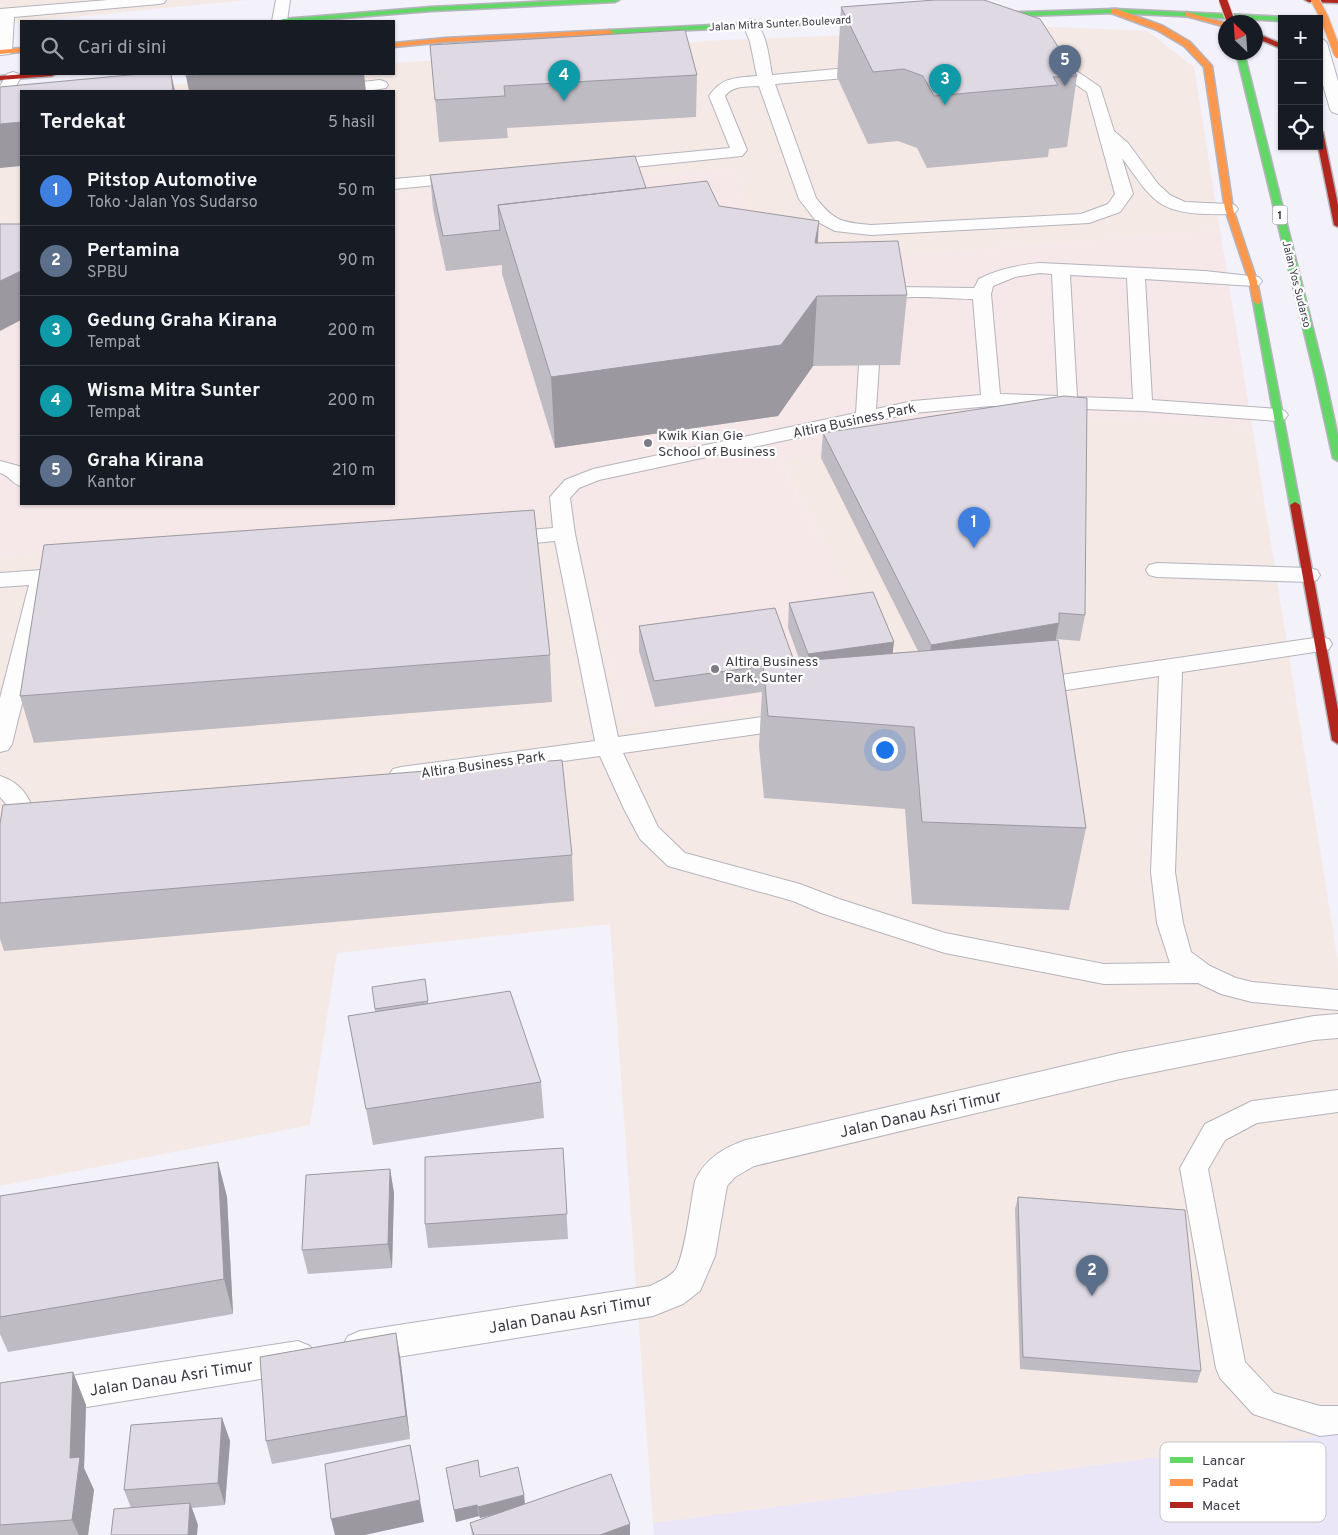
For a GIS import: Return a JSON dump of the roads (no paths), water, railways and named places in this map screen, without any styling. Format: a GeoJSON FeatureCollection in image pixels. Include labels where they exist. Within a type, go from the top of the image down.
{"type":"FeatureCollection","features":[{"type":"Feature","properties":{"kind":"main road"},"geometry":{"type":"LineString","coordinates":[[294,20],[431,9],[615,0]]}},
{"type":"Feature","properties":{"kind":"main road"},"geometry":{"type":"LineString","coordinates":[[1223,0],[1228,15]]}},
{"type":"Feature","properties":{"kind":"main road"},"geometry":{"type":"LineString","coordinates":[[1309,0],[1338,1]]}},
{"type":"Feature","properties":{"kind":"main road"},"geometry":{"type":"LineString","coordinates":[[1315,0],[1324,17],[1338,54]]}},
{"type":"Feature","properties":{"kind":"main road"},"geometry":{"type":"LineString","coordinates":[[1114,11],[1160,28],[1187,44],[1208,66],[1230,209],[1253,281],[1309,575],[1338,740]]}},
{"type":"Feature","properties":{"kind":"main road"},"geometry":{"type":"LineString","coordinates":[[978,16],[1114,11],[1278,19]]}},
{"type":"Feature","properties":{"kind":"main road"},"geometry":{"type":"LineString","coordinates":[[1189,14],[1218,23]]}},
{"type":"Feature","properties":{"kind":"main road","name":"Jalan Mitra Sunter Boulevard"},"geometry":{"type":"LineString","coordinates":[[395,45],[477,39],[556,42],[751,24],[890,18]]}},
{"type":"Feature","properties":{"kind":"main road"},"geometry":{"type":"LineString","coordinates":[[1323,21],[1338,22]]}},
{"type":"Feature","properties":{"kind":"main road"},"geometry":{"type":"LineString","coordinates":[[1263,38],[1278,46]]}},
{"type":"Feature","properties":{"kind":"main road"},"geometry":{"type":"LineString","coordinates":[[2,52],[20,50]]}},
{"type":"Feature","properties":{"kind":"main road","name":"Jalan Yos Sudarso"},"geometry":{"type":"LineString","coordinates":[[1242,60],[1320,377],[1338,458]]}},
{"type":"Feature","properties":{"kind":"main road"},"geometry":{"type":"LineString","coordinates":[[6,78],[40,75]]}},
{"type":"Feature","properties":{"kind":"main road"},"geometry":{"type":"LineString","coordinates":[[1323,150],[1338,225]]}},
{"type":"Feature","properties":{"kind":"street","name":"Jalan Danau Asri Timur"},"geometry":{"type":"LineString","coordinates":[[0,1404],[653,1301],[671,1293],[688,1280],[698,1256],[711,1181],[722,1167],[746,1154],[1120,1066],[1314,1028],[1338,1026]]}},
{"type":"Feature","properties":{"kind":"lane"},"geometry":{"type":"LineString","coordinates":[[2,52],[4,38],[3,14],[159,0]]}},
{"type":"Feature","properties":{"kind":"lane"},"geometry":{"type":"LineString","coordinates":[[281,20],[283,0]]}},
{"type":"Feature","properties":{"kind":"lane"},"geometry":{"type":"LineString","coordinates":[[751,24],[758,42],[765,79],[808,200],[822,217],[841,227],[871,230],[1083,219],[1114,208],[1124,194],[1094,90],[1072,75],[1033,62]]}},
{"type":"Feature","properties":{"kind":"lane"},"geometry":{"type":"LineString","coordinates":[[477,39],[477,55]]}},
{"type":"Feature","properties":{"kind":"lane"},"geometry":{"type":"LineString","coordinates":[[1323,57],[1338,109]]}},
{"type":"Feature","properties":{"kind":"lane"},"geometry":{"type":"LineString","coordinates":[[589,166],[736,152],[739,150],[717,96],[722,89],[734,83],[888,69]]}},
{"type":"Feature","properties":{"kind":"lane"},"geometry":{"type":"LineString","coordinates":[[0,102],[6,78]]}},
{"type":"Feature","properties":{"kind":"lane"},"geometry":{"type":"LineString","coordinates":[[334,90],[380,83]]}},
{"type":"Feature","properties":{"kind":"lane"},"geometry":{"type":"LineString","coordinates":[[1105,129],[1127,153],[1144,178],[1171,203],[1188,207],[1230,209]]}},
{"type":"Feature","properties":{"kind":"lane"},"geometry":{"type":"LineString","coordinates":[[395,184],[482,176]]}},
{"type":"Feature","properties":{"kind":"lane"},"geometry":{"type":"LineString","coordinates":[[991,400],[982,294],[985,282],[1000,275],[1017,270],[1040,268],[1205,276],[1253,281]]}},
{"type":"Feature","properties":{"kind":"lane"},"geometry":{"type":"LineString","coordinates":[[1061,269],[1068,403]]}},
{"type":"Feature","properties":{"kind":"lane"},"geometry":{"type":"LineString","coordinates":[[1136,273],[1143,405]]}},
{"type":"Feature","properties":{"kind":"lane"},"geometry":{"type":"LineString","coordinates":[[867,311],[898,292],[982,294]]}},
{"type":"Feature","properties":{"kind":"lane"},"geometry":{"type":"LineString","coordinates":[[866,417],[869,365]]}},
{"type":"Feature","properties":{"kind":"lane","name":"Altira Business Park"},"geometry":{"type":"LineString","coordinates":[[384,777],[608,747],[564,534],[560,497],[572,484],[593,475],[913,407],[991,400],[1143,405],[1278,415]]}},
{"type":"Feature","properties":{"kind":"lane"},"geometry":{"type":"LineString","coordinates":[[0,467],[12,470],[20,479]]}},
{"type":"Feature","properties":{"kind":"lane"},"geometry":{"type":"LineString","coordinates":[[485,540],[564,534]]}},
{"type":"Feature","properties":{"kind":"lane"},"geometry":{"type":"LineString","coordinates":[[1157,570],[1309,575]]}},
{"type":"Feature","properties":{"kind":"lane"},"geometry":{"type":"LineString","coordinates":[[0,580],[52,577],[0,744]]}},
{"type":"Feature","properties":{"kind":"lane"},"geometry":{"type":"LineString","coordinates":[[1013,689],[1321,644]]}},
{"type":"Feature","properties":{"kind":"lane"},"geometry":{"type":"LineString","coordinates":[[1171,667],[1163,872],[1170,923],[1180,957],[1201,972],[1230,987],[1252,992],[1338,1000]]}},
{"type":"Feature","properties":{"kind":"lane"},"geometry":{"type":"LineString","coordinates":[[816,718],[608,747],[649,833],[677,860],[800,893],[830,906],[945,942],[1104,974],[1201,972]]}},
{"type":"Feature","properties":{"kind":"lane"},"geometry":{"type":"LineString","coordinates":[[0,785],[8,790],[19,802],[33,824],[0,857]]}},
{"type":"Feature","properties":{"kind":"lane"},"geometry":{"type":"LineString","coordinates":[[1338,1101],[1252,1112],[1215,1132],[1194,1168],[1231,1368],[1264,1404],[1320,1421],[1338,1420]]}},
{"type":"Feature","properties":{"kind":"place","name":"Graha Kirana"},"geometry":{"type":"Point","coordinates":[1065,86]}},
{"type":"Feature","properties":{"kind":"place","name":"Wisma Mitra Sunter"},"geometry":{"type":"Point","coordinates":[564,101]}},
{"type":"Feature","properties":{"kind":"place","name":"Gedung Graha Kirana"},"geometry":{"type":"Point","coordinates":[945,105]}},
{"type":"Feature","properties":{"kind":"place","name":"Kwik Kian Gie School of Business"},"geometry":{"type":"Point","coordinates":[648,443]}},
{"type":"Feature","properties":{"kind":"place","name":"Pitstop Automotive"},"geometry":{"type":"Point","coordinates":[974,548]}},
{"type":"Feature","properties":{"kind":"place","name":"Altira Business Park, Sunter"},"geometry":{"type":"Point","coordinates":[715,669]}},
{"type":"Feature","properties":{"kind":"place","name":"Pertamina"},"geometry":{"type":"Point","coordinates":[1092,1296]}}]}
